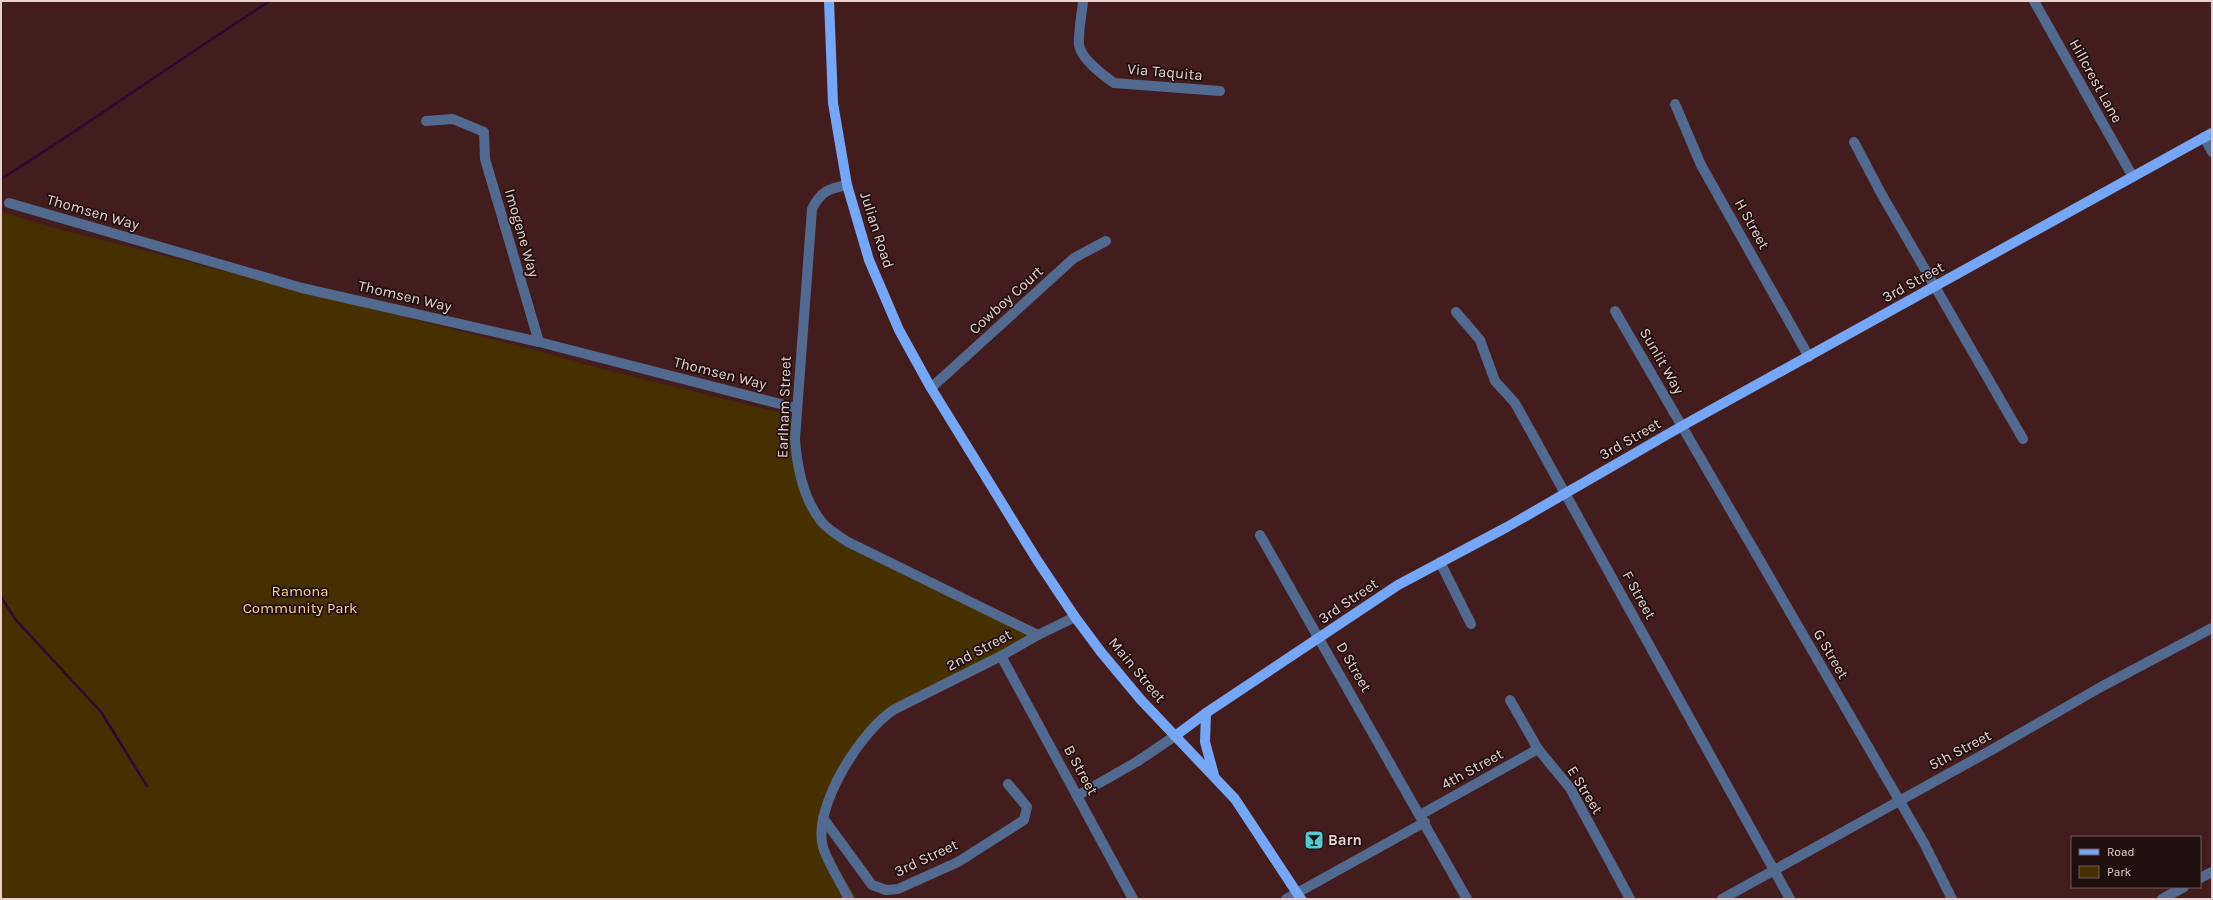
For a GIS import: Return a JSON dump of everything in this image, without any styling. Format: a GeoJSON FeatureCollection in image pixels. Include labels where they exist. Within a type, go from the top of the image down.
{"type":"FeatureCollection","features":[{"type":"Feature","properties":{"kind":"main road","name":"Julian Road"},"geometry":{"type":"LineString","coordinates":[[830,1],[832,103],[847,185],[869,260],[899,330],[931,388],[967,447]]}},
{"type":"Feature","properties":{"kind":"main road","name":"3rd Street"},"geometry":{"type":"LineString","coordinates":[[1175,736],[1206,713],[1398,585],[2208,135]]}},
{"type":"Feature","properties":{"kind":"main road","name":"Main Street"},"geometry":{"type":"LineString","coordinates":[[967,447],[1075,617],[1101,652],[1141,700],[1235,799],[1300,896]]}},
{"type":"Feature","properties":{"kind":"main road"},"geometry":{"type":"LineString","coordinates":[[1206,713],[1205,742],[1215,777]]}},
{"type":"Feature","properties":{"kind":"street","name":"Via Taquita"},"geometry":{"type":"LineString","coordinates":[[1083,1],[1079,46],[1091,64],[1114,83],[1220,91]]}},
{"type":"Feature","properties":{"kind":"street","name":"Hillcrest Lane"},"geometry":{"type":"LineString","coordinates":[[2034,1],[2133,177]]}},
{"type":"Feature","properties":{"kind":"street","name":"H Street"},"geometry":{"type":"LineString","coordinates":[[1675,104],[1701,165],[1809,357]]}},
{"type":"Feature","properties":{"kind":"street","name":"Imogene Way"},"geometry":{"type":"LineString","coordinates":[[426,121],[453,119],[484,132],[485,159],[539,342]]}},
{"type":"Feature","properties":{"kind":"street"},"geometry":{"type":"LineString","coordinates":[[2208,135],[2212,152]]}},
{"type":"Feature","properties":{"kind":"street"},"geometry":{"type":"LineString","coordinates":[[1854,142],[2023,440]]}},
{"type":"Feature","properties":{"kind":"street","name":"Earlham Street"},"geometry":{"type":"LineString","coordinates":[[847,185],[828,189],[817,199],[812,209],[794,439],[797,466],[806,495],[821,521],[830,530],[848,542],[1038,635]]}},
{"type":"Feature","properties":{"kind":"street","name":"Thomsen Way"},"geometry":{"type":"LineString","coordinates":[[9,203],[302,288],[539,342],[796,408]]}},
{"type":"Feature","properties":{"kind":"street","name":"Cowboy Court"},"geometry":{"type":"LineString","coordinates":[[931,388],[1074,258],[1106,241]]}},
{"type":"Feature","properties":{"kind":"street","name":"Sunlit Way"},"geometry":{"type":"LineString","coordinates":[[1615,311],[1682,426]]}},
{"type":"Feature","properties":{"kind":"street","name":"F Street"},"geometry":{"type":"LineString","coordinates":[[1456,312],[1480,340],[1495,381],[1515,403],[1790,899]]}},
{"type":"Feature","properties":{"kind":"street","name":"G Street"},"geometry":{"type":"LineString","coordinates":[[1682,426],[1924,843],[1952,899]]}},
{"type":"Feature","properties":{"kind":"street","name":"D Street"},"geometry":{"type":"LineString","coordinates":[[1260,535],[1320,638],[1467,899]]}},
{"type":"Feature","properties":{"kind":"street"},"geometry":{"type":"LineString","coordinates":[[1440,562],[1471,624]]}},
{"type":"Feature","properties":{"kind":"street","name":"2nd Street"},"geometry":{"type":"LineString","coordinates":[[849,899],[823,847],[823,818],[842,768],[883,716],[1075,617]]}},
{"type":"Feature","properties":{"kind":"street","name":"5th Street"},"geometry":{"type":"LineString","coordinates":[[1722,899],[1898,800],[1996,748],[2099,688],[2212,628]]}},
{"type":"Feature","properties":{"kind":"street","name":"B Street"},"geometry":{"type":"LineString","coordinates":[[1001,656],[1133,899]]}},
{"type":"Feature","properties":{"kind":"street","name":"E Street"},"geometry":{"type":"LineString","coordinates":[[1510,700],[1538,749],[1570,788],[1630,899]]}},
{"type":"Feature","properties":{"kind":"street","name":"3rd Street"},"geometry":{"type":"LineString","coordinates":[[1077,796],[1138,761],[1175,736]]}},
{"type":"Feature","properties":{"kind":"street","name":"4th Street"},"geometry":{"type":"LineString","coordinates":[[1286,899],[1300,896],[1422,819],[1538,749]]}},
{"type":"Feature","properties":{"kind":"street","name":"3rd Street"},"geometry":{"type":"LineString","coordinates":[[823,818],[872,885],[886,890],[898,889],[958,862],[1024,820],[1027,807],[1008,784]]}},
{"type":"Feature","properties":{"kind":"street"},"geometry":{"type":"LineString","coordinates":[[2201,878],[2212,872]]}},
{"type":"Feature","properties":{"kind":"street"},"geometry":{"type":"LineString","coordinates":[[2162,899],[2182,888]]}},
{"type":"Feature","properties":{"kind":"green space","name":"Ramona Community Park"},"geometry":{"type":"Polygon","coordinates":[[[1,212],[50,227],[538,351],[609,371],[782,413],[795,423],[803,489],[835,534],[1044,632],[895,709],[860,743],[822,821],[827,849],[857,899],[1,899],[1,212]]]}},
{"type":"Feature","properties":{"kind":"waterway"},"geometry":{"type":"LineString","coordinates":[[1,179],[270,1]]}},
{"type":"Feature","properties":{"kind":"waterway"},"geometry":{"type":"LineString","coordinates":[[1,597],[16,620],[101,712],[147,786]]}},
{"type":"Feature","properties":{"kind":"place","name":"Barn"},"geometry":{"type":"Point","coordinates":[1314,840]}}]}
